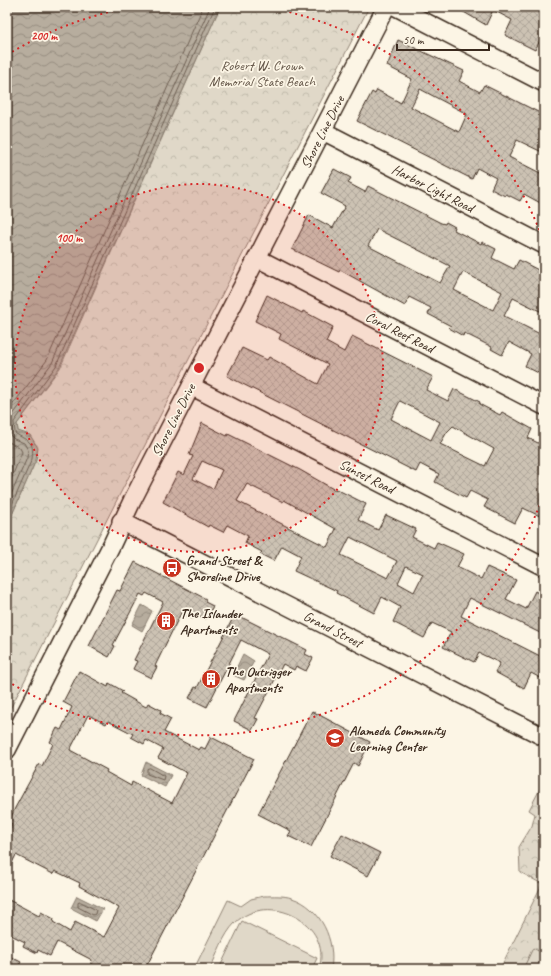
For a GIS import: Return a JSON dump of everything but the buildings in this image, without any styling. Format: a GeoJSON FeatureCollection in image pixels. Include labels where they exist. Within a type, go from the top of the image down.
{"type":"FeatureCollection","features":[{"type":"Feature","properties":{"kind":"street","name":"Shore Line Drive"},"geometry":{"type":"LineString","coordinates":[[7,750],[112,544],[122,521],[386,7]]}},
{"type":"Feature","properties":{"kind":"street"},"geometry":{"type":"LineString","coordinates":[[396,7],[544,83]]}},
{"type":"Feature","properties":{"kind":"street","name":"Harbor Light Road"},"geometry":{"type":"LineString","coordinates":[[323,131],[544,245]]}},
{"type":"Feature","properties":{"kind":"street","name":"Coral Reef Road"},"geometry":{"type":"LineString","coordinates":[[257,258],[544,406]]}},
{"type":"Feature","properties":{"kind":"street","name":"Sunset Road"},"geometry":{"type":"LineString","coordinates":[[191,386],[544,567]]}},
{"type":"Feature","properties":{"kind":"street","name":"Grand Street"},"geometry":{"type":"LineString","coordinates":[[122,521],[544,737]]}},
{"type":"Feature","properties":{"kind":"green space","name":"Robert W. Crown Memorial State Beach"},"geometry":{"type":"Polygon","coordinates":[[[220,7],[369,7],[7,715],[7,526],[36,460],[18,431],[17,424],[60,368],[220,7]]]}},
{"type":"Feature","properties":{"kind":"green space"},"geometry":{"type":"Polygon","coordinates":[[[540,789],[544,791],[544,969],[500,969],[542,884],[520,872],[519,847],[532,826],[535,814],[529,810],[540,789]]]}},
{"type":"Feature","properties":{"kind":"green space"},"geometry":{"type":"Polygon","coordinates":[[[264,896],[289,897],[302,902],[311,909],[324,926],[329,937],[332,958],[331,969],[319,969],[321,952],[317,938],[308,926],[295,916],[280,911],[264,910],[249,914],[235,923],[224,939],[210,969],[194,969],[228,900],[241,906],[251,899],[264,896]]]}},
{"type":"Feature","properties":{"kind":"green space"},"geometry":{"type":"Polygon","coordinates":[[[242,921],[317,958],[312,969],[219,969],[242,921]]]}},
{"type":"Feature","properties":{"kind":"green space"},"geometry":{"type":"Polygon","coordinates":[[[533,948],[544,954],[544,969],[523,969],[533,948]]]}},
{"type":"Feature","properties":{"kind":"water"},"geometry":{"type":"Polygon","coordinates":[[[7,7],[220,7],[59,368],[17,424],[18,431],[30,435],[38,448],[36,460],[7,526],[7,7]]]}},
{"type":"Feature","properties":{"kind":"water"},"geometry":{"type":"Polygon","coordinates":[[[142,605],[152,611],[142,631],[132,625],[142,605]]]}},
{"type":"Feature","properties":{"kind":"water"},"geometry":{"type":"Polygon","coordinates":[[[243,654],[254,661],[244,680],[233,675],[243,654]]]}},
{"type":"Feature","properties":{"kind":"water"},"geometry":{"type":"Polygon","coordinates":[[[146,762],[171,775],[165,787],[141,775],[146,762]]]}},
{"type":"Feature","properties":{"kind":"water"},"geometry":{"type":"Polygon","coordinates":[[[77,896],[103,909],[96,921],[71,908],[77,896]]]}},
{"type":"Feature","properties":{"kind":"place","name":"Grand Street & Shoreline Drive"},"geometry":{"type":"Point","coordinates":[172,568]}},
{"type":"Feature","properties":{"kind":"place","name":"The Islander Apartments"},"geometry":{"type":"Point","coordinates":[166,621]}},
{"type":"Feature","properties":{"kind":"place","name":"The Outrigger Apartments"},"geometry":{"type":"Point","coordinates":[211,679]}},
{"type":"Feature","properties":{"kind":"place","name":"Alameda Community Learning Center"},"geometry":{"type":"Point","coordinates":[335,738]}}]}
